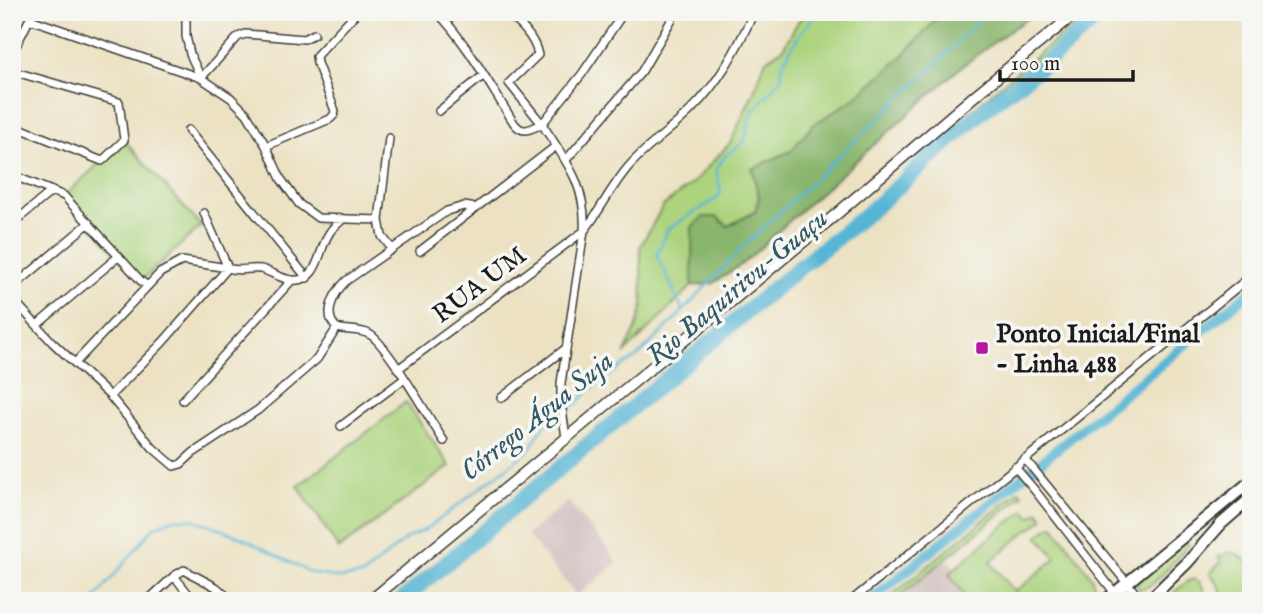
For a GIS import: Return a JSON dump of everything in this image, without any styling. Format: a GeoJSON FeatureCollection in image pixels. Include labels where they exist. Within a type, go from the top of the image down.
{"type":"FeatureCollection","features":[{"type":"Feature","properties":{"kind":"main road"},"geometry":{"type":"LineString","coordinates":[[370,601],[1077,12]]}},
{"type":"Feature","properties":{"kind":"main road"},"geometry":{"type":"LineString","coordinates":[[1105,601],[1118,597],[1128,583],[1251,481]]}},
{"type":"Feature","properties":{"kind":"main road"},"geometry":{"type":"LineString","coordinates":[[1148,601],[1187,563],[1221,524],[1251,498]]}},
{"type":"Feature","properties":{"kind":"street"},"geometry":{"type":"LineString","coordinates":[[186,12],[186,36],[190,54],[201,78]]}},
{"type":"Feature","properties":{"kind":"street"},"geometry":{"type":"LineString","coordinates":[[437,12],[458,37],[519,129],[524,130],[542,124],[582,74],[624,12]]}},
{"type":"Feature","properties":{"kind":"street"},"geometry":{"type":"LineString","coordinates":[[504,12],[532,39],[538,55],[509,83],[542,124],[572,170],[581,192],[585,217],[561,383],[566,438]]}},
{"type":"Feature","properties":{"kind":"street"},"geometry":{"type":"LineString","coordinates":[[566,160],[642,71],[676,12]]}},
{"type":"Feature","properties":{"kind":"street"},"geometry":{"type":"LineString","coordinates":[[584,231],[631,163],[690,112],[718,80],[754,12]]}},
{"type":"Feature","properties":{"kind":"street"},"geometry":{"type":"LineString","coordinates":[[266,146],[334,115],[335,111],[316,56],[355,14]]}},
{"type":"Feature","properties":{"kind":"street"},"geometry":{"type":"LineString","coordinates":[[12,54],[32,15],[201,78],[231,98],[247,114],[281,179],[299,204],[318,218],[379,220]]}},
{"type":"Feature","properties":{"kind":"street"},"geometry":{"type":"LineString","coordinates":[[201,78],[233,40],[245,34],[304,39],[314,34]]}},
{"type":"Feature","properties":{"kind":"street"},"geometry":{"type":"LineString","coordinates":[[12,71],[119,102],[124,140],[102,161],[12,125]]}},
{"type":"Feature","properties":{"kind":"street"},"geometry":{"type":"LineString","coordinates":[[439,111],[484,75]]}},
{"type":"Feature","properties":{"kind":"street"},"geometry":{"type":"LineString","coordinates":[[188,130],[307,278]]}},
{"type":"Feature","properties":{"kind":"street"},"geometry":{"type":"LineString","coordinates":[[389,138],[379,220],[383,236],[393,249]]}},
{"type":"Feature","properties":{"kind":"street"},"geometry":{"type":"LineString","coordinates":[[420,251],[556,146]]}},
{"type":"Feature","properties":{"kind":"street"},"geometry":{"type":"LineString","coordinates":[[12,175],[64,196],[148,286]]}},
{"type":"Feature","properties":{"kind":"street"},"geometry":{"type":"LineString","coordinates":[[12,224],[52,191]]}},
{"type":"Feature","properties":{"kind":"street"},"geometry":{"type":"LineString","coordinates":[[444,441],[374,337],[368,333],[337,328],[330,315],[335,294],[346,281],[447,211],[464,206],[476,208]]}},
{"type":"Feature","properties":{"kind":"street"},"geometry":{"type":"LineString","coordinates":[[204,213],[228,268]]}},
{"type":"Feature","properties":{"kind":"street"},"geometry":{"type":"LineString","coordinates":[[75,363],[160,273],[182,261],[237,271],[261,270],[292,280],[307,278],[316,267],[330,232],[342,220]]}},
{"type":"Feature","properties":{"kind":"street"},"geometry":{"type":"LineString","coordinates":[[12,288],[89,223]]}},
{"type":"Feature","properties":{"kind":"street","name":"RUA UM"},"geometry":{"type":"LineString","coordinates":[[398,369],[584,231]]}},
{"type":"Feature","properties":{"kind":"street"},"geometry":{"type":"LineString","coordinates":[[37,325],[118,256]]}},
{"type":"Feature","properties":{"kind":"street"},"geometry":{"type":"LineString","coordinates":[[110,396],[163,342],[228,268]]}},
{"type":"Feature","properties":{"kind":"street"},"geometry":{"type":"LineString","coordinates":[[851,601],[1018,471],[1251,276]]}},
{"type":"Feature","properties":{"kind":"street"},"geometry":{"type":"LineString","coordinates":[[183,400],[292,280]]}},
{"type":"Feature","properties":{"kind":"street"},"geometry":{"type":"LineString","coordinates":[[12,298],[52,342],[110,396],[153,448],[174,466],[181,464],[193,453],[258,410],[317,359],[337,328]]}},
{"type":"Feature","properties":{"kind":"street"},"geometry":{"type":"LineString","coordinates":[[501,398],[565,349]]}},
{"type":"Feature","properties":{"kind":"street"},"geometry":{"type":"LineString","coordinates":[[341,426],[404,379]]}},
{"type":"Feature","properties":{"kind":"street"},"geometry":{"type":"LineString","coordinates":[[1028,462],[1142,601]]}},
{"type":"Feature","properties":{"kind":"street"},"geometry":{"type":"LineString","coordinates":[[1018,471],[1118,597]]}},
{"type":"Feature","properties":{"kind":"street"},"geometry":{"type":"LineString","coordinates":[[147,601],[184,570],[216,587],[232,601]]}},
{"type":"Feature","properties":{"kind":"street"},"geometry":{"type":"LineString","coordinates":[[174,576],[194,601]]}},
{"type":"Feature","properties":{"kind":"shaded area"},"geometry":{"type":"Polygon","coordinates":[[[568,501],[618,562],[577,596],[527,535],[568,501]]]}},
{"type":"Feature","properties":{"kind":"shaded area"},"geometry":{"type":"Polygon","coordinates":[[[946,558],[956,570],[950,576],[969,601],[894,601],[946,558]]]}},
{"type":"Feature","properties":{"kind":"green space"},"geometry":{"type":"Polygon","coordinates":[[[809,12],[943,12],[902,57],[854,99],[813,125],[791,151],[752,169],[759,197],[755,212],[728,226],[717,217],[692,227],[692,286],[624,354],[636,329],[643,305],[640,247],[663,206],[693,183],[731,142],[765,61],[783,48],[799,20],[809,12]]]}},
{"type":"Feature","properties":{"kind":"green space"},"geometry":{"type":"Polygon","coordinates":[[[943,12],[1037,12],[961,67],[745,262],[714,283],[692,286],[692,227],[703,217],[717,217],[728,226],[755,212],[759,197],[752,169],[791,151],[813,125],[854,99],[902,57],[943,12]]]}},
{"type":"Feature","properties":{"kind":"green space"},"geometry":{"type":"Polygon","coordinates":[[[1090,12],[1101,12],[985,102],[977,113],[959,126],[928,159],[899,184],[894,182],[992,92],[1090,12]]]}},
{"type":"Feature","properties":{"kind":"green space"},"geometry":{"type":"Polygon","coordinates":[[[124,140],[201,226],[141,281],[64,196],[124,140]]]}},
{"type":"Feature","properties":{"kind":"green space"},"geometry":{"type":"Polygon","coordinates":[[[406,402],[450,466],[339,549],[298,486],[406,402]]]}},
{"type":"Feature","properties":{"kind":"green space"},"geometry":{"type":"Polygon","coordinates":[[[1019,491],[1023,495],[894,601],[885,601],[1019,491]]]}},
{"type":"Feature","properties":{"kind":"green space"},"geometry":{"type":"Polygon","coordinates":[[[1025,510],[1031,517],[1039,511],[1043,519],[990,562],[1015,592],[1056,558],[1038,536],[1054,526],[1091,576],[1095,588],[1094,601],[968,601],[949,574],[1025,510]]]}},
{"type":"Feature","properties":{"kind":"green space"},"geometry":{"type":"Polygon","coordinates":[[[1187,542],[1189,545],[1160,577],[1139,590],[1138,581],[1187,542]]]}},
{"type":"Feature","properties":{"kind":"green space"},"geometry":{"type":"Polygon","coordinates":[[[1231,552],[1251,565],[1251,601],[1225,601],[1210,573],[1221,562],[1218,557],[1231,552]]]}},
{"type":"Feature","properties":{"kind":"green space"},"geometry":{"type":"Polygon","coordinates":[[[1193,579],[1201,584],[1206,601],[1163,601],[1188,581],[1193,579]]]}},
{"type":"Feature","properties":{"kind":"waterway","name":"Córrego Água Suja"},"geometry":{"type":"LineString","coordinates":[[565,411],[637,357],[683,311],[657,255],[668,229],[716,199],[721,192],[716,169],[726,155],[745,141],[751,113],[781,79],[783,62],[799,35],[820,12]]}},
{"type":"Feature","properties":{"kind":"waterway"},"geometry":{"type":"LineString","coordinates":[[683,311],[738,252],[987,12]]}},
{"type":"Feature","properties":{"kind":"waterway","name":"Rio Baquirivu-Guaçu"},"geometry":{"type":"LineString","coordinates":[[401,601],[874,208],[986,108],[1042,66],[1105,12]]}},
{"type":"Feature","properties":{"kind":"waterway"},"geometry":{"type":"LineString","coordinates":[[870,601],[1251,291]]}},
{"type":"Feature","properties":{"kind":"waterway","name":"Córrego Água Suja"},"geometry":{"type":"LineString","coordinates":[[93,601],[154,527],[174,519],[191,519],[211,525],[311,573],[340,578],[363,575],[407,538],[427,529],[528,451],[544,426],[560,415]]}},
{"type":"Feature","properties":{"kind":"place","name":"Ponto Inicial/Final - Linha 488"},"geometry":{"type":"Point","coordinates":[982,348]}}]}
